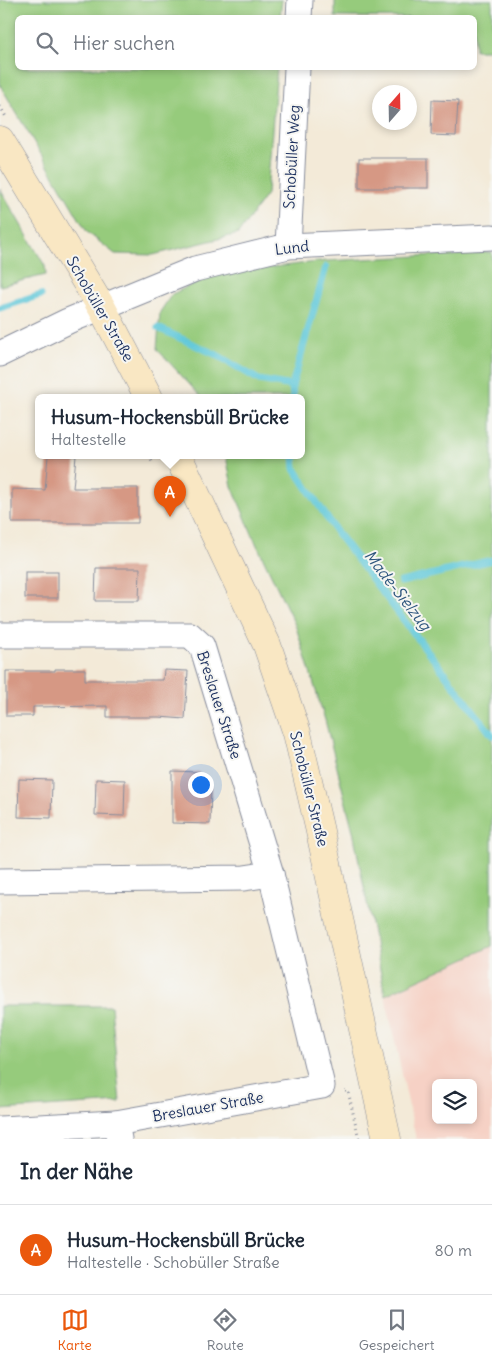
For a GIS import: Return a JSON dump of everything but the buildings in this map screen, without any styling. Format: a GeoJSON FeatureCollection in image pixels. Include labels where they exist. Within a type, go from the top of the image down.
{"type":"FeatureCollection","features":[{"type":"Feature","properties":{"kind":"main road","name":"Schobüller Straße"},"geometry":{"type":"LineString","coordinates":[[0,140],[102,308],[148,394]]}},
{"type":"Feature","properties":{"kind":"main road","name":"Schobüller Straße"},"geometry":{"type":"LineString","coordinates":[[166,460],[267,645],[296,733],[319,827],[387,1139]]}},
{"type":"Feature","properties":{"kind":"street"},"geometry":{"type":"LineString","coordinates":[[299,15],[300,0]]}},
{"type":"Feature","properties":{"kind":"street","name":"Schobüller Weg"},"geometry":{"type":"LineString","coordinates":[[288,246],[297,70]]}},
{"type":"Feature","properties":{"kind":"street","name":"Lund"},"geometry":{"type":"LineString","coordinates":[[0,354],[68,321],[195,269],[288,246],[492,237]]}},
{"type":"Feature","properties":{"kind":"street","name":"Breslauer Straße"},"geometry":{"type":"LineString","coordinates":[[0,635],[190,635],[202,646],[271,874],[322,1086],[118,1131],[0,1129]]}},
{"type":"Feature","properties":{"kind":"street"},"geometry":{"type":"LineString","coordinates":[[0,881],[244,878],[271,874]]}},
{"type":"Feature","properties":{"kind":"path"},"geometry":{"type":"LineString","coordinates":[[322,1086],[348,1091],[359,1139]]}},
{"type":"Feature","properties":{"kind":"shaded area"},"geometry":{"type":"Polygon","coordinates":[[[492,946],[492,1139],[416,1139],[385,995],[492,946]]]}},
{"type":"Feature","properties":{"kind":"green space"},"geometry":{"type":"Polygon","coordinates":[[[0,0],[282,0],[280,15],[15,15],[15,70],[277,70],[267,194],[238,234],[153,255],[115,254],[87,232],[0,85],[0,0]]]}},
{"type":"Feature","properties":{"kind":"green space"},"geometry":{"type":"Polygon","coordinates":[[[335,0],[492,0],[492,50],[477,50],[477,15],[335,15],[335,0]]]}},
{"type":"Feature","properties":{"kind":"green space"},"geometry":{"type":"Polygon","coordinates":[[[0,189],[45,266],[46,275],[0,286],[0,189]]]}},
{"type":"Feature","properties":{"kind":"green space"},"geometry":{"type":"Polygon","coordinates":[[[492,252],[492,946],[385,995],[353,831],[325,720],[296,627],[255,541],[232,486],[227,459],[305,459],[305,394],[198,394],[157,349],[160,312],[172,294],[215,274],[325,261],[492,252]]]}},
{"type":"Feature","properties":{"kind":"green space"},"geometry":{"type":"Polygon","coordinates":[[[0,1006],[111,1006],[120,1102],[0,1110],[0,1006]]]}},
{"type":"Feature","properties":{"kind":"waterway"},"geometry":{"type":"LineString","coordinates":[[293,394],[292,386],[326,267]]}},
{"type":"Feature","properties":{"kind":"waterway"},"geometry":{"type":"LineString","coordinates":[[0,308],[41,295]]}},
{"type":"Feature","properties":{"kind":"waterway"},"geometry":{"type":"LineString","coordinates":[[158,328],[217,355],[259,380],[292,386]]}},
{"type":"Feature","properties":{"kind":"waterway","name":"Made-Sielzug"},"geometry":{"type":"LineString","coordinates":[[294,459],[295,469],[337,533],[492,735]]}},
{"type":"Feature","properties":{"kind":"waterway"},"geometry":{"type":"LineString","coordinates":[[401,582],[492,560]]}},
{"type":"Feature","properties":{"kind":"place","name":"Husum-Hockensbüll Brücke"},"geometry":{"type":"Point","coordinates":[170,517]}}]}
